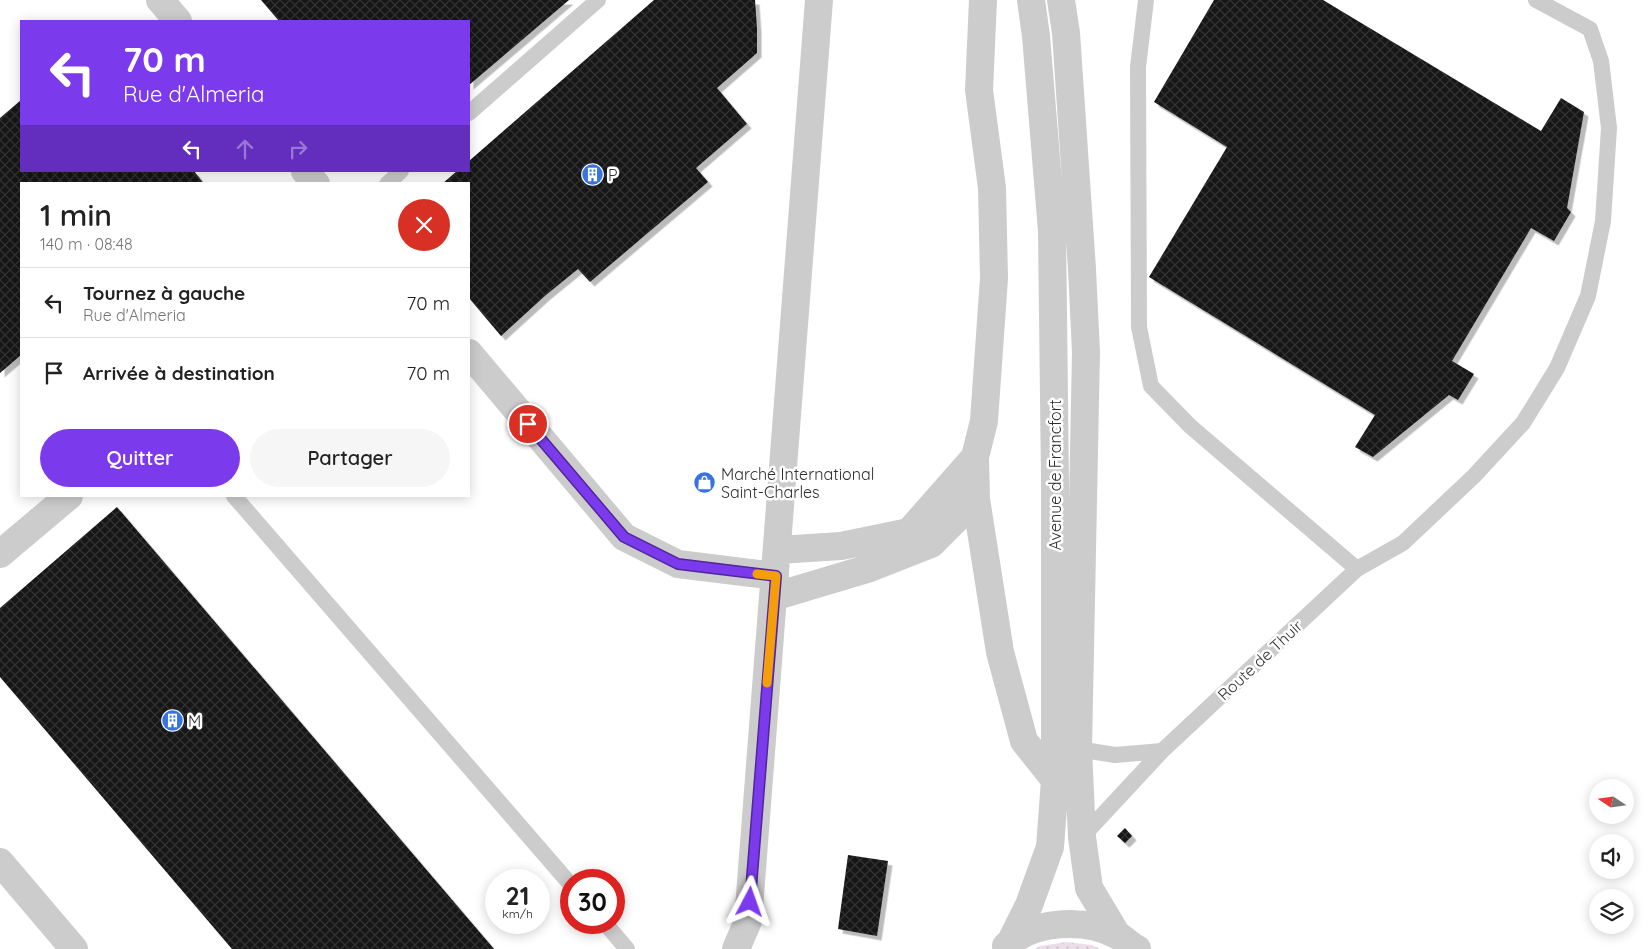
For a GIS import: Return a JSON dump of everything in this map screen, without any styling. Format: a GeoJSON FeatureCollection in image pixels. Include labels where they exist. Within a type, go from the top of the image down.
{"type":"FeatureCollection","features":[{"type":"Feature","properties":{"kind":"street"},"geometry":{"type":"LineString","coordinates":[[160,0],[177,20]]}},
{"type":"Feature","properties":{"kind":"street"},"geometry":{"type":"LineString","coordinates":[[736,949],[748,921],[819,0]]}},
{"type":"Feature","properties":{"kind":"street"},"geometry":{"type":"LineString","coordinates":[[983,0],[979,90],[992,188],[994,278],[984,421],[976,457],[976,499],[1000,652],[1024,742],[1055,780]]}},
{"type":"Feature","properties":{"kind":"street","name":"Avenue de Francfort"},"geometry":{"type":"LineString","coordinates":[[1007,946],[1028,905],[1050,847],[1055,780],[1055,481],[1052,231],[1036,36],[1031,0]]}},
{"type":"Feature","properties":{"kind":"street","name":"Avenue de Francfort"},"geometry":{"type":"LineString","coordinates":[[1061,0],[1066,33],[1086,352],[1078,749],[1082,836],[1089,888],[1127,942]]}},
{"type":"Feature","properties":{"kind":"street"},"geometry":{"type":"LineString","coordinates":[[1074,0],[1083,113],[1082,269]]}},
{"type":"Feature","properties":{"kind":"street"},"geometry":{"type":"LineString","coordinates":[[306,172],[314,182]]}},
{"type":"Feature","properties":{"kind":"street"},"geometry":{"type":"LineString","coordinates":[[470,354],[624,537],[678,564],[776,574],[870,568],[931,544],[976,499]]}},
{"type":"Feature","properties":{"kind":"street"},"geometry":{"type":"LineString","coordinates":[[776,574],[841,546],[909,532],[976,457]]}},
{"type":"Feature","properties":{"kind":"street"},"geometry":{"type":"LineString","coordinates":[[0,554],[68,497]]}},
{"type":"Feature","properties":{"kind":"street"},"geometry":{"type":"LineString","coordinates":[[0,862],[74,949]]}},
{"type":"Feature","properties":{"kind":"street"},"geometry":{"type":"LineString","coordinates":[[1007,946],[1035,930],[1063,924],[1091,926],[1127,942]]}},
{"type":"Feature","properties":{"kind":"lane"},"geometry":{"type":"LineString","coordinates":[[470,112],[598,0]]}},
{"type":"Feature","properties":{"kind":"lane"},"geometry":{"type":"LineString","coordinates":[[1146,0],[1138,67],[1139,327],[1151,386],[1190,426],[1357,569]]}},
{"type":"Feature","properties":{"kind":"lane","name":"Route de Thuir"},"geometry":{"type":"LineString","coordinates":[[1082,836],[1162,751],[1357,569],[1403,543],[1474,476],[1523,423],[1557,368],[1588,296],[1603,221],[1609,128],[1601,61],[1590,29],[1536,0]]}},
{"type":"Feature","properties":{"kind":"lane"},"geometry":{"type":"LineString","coordinates":[[389,182],[400,172]]}},
{"type":"Feature","properties":{"kind":"lane"},"geometry":{"type":"LineString","coordinates":[[235,497],[560,872]]}},
{"type":"Feature","properties":{"kind":"lane"},"geometry":{"type":"LineString","coordinates":[[1078,749],[1114,755],[1162,751]]}},
{"type":"Feature","properties":{"kind":"lane"},"geometry":{"type":"LineString","coordinates":[[614,934],[627,949]]}},
{"type":"Feature","properties":{"kind":"shaded area"},"geometry":{"type":"Polygon","coordinates":[[[1066,942],[1092,945],[1100,949],[1035,949],[1040,946],[1066,942]]]}},
{"type":"Feature","properties":{"kind":"building"},"geometry":{"type":"Polygon","coordinates":[[[261,0],[569,0],[470,84],[470,20],[278,20],[261,0]]]}},
{"type":"Feature","properties":{"kind":"building","name":"P"},"geometry":{"type":"Polygon","coordinates":[[[654,0],[755,0],[757,53],[717,88],[747,124],[696,168],[708,182],[590,282],[578,269],[501,336],[470,299],[470,182],[444,182],[456,172],[470,172],[470,160],[654,0]]]}},
{"type":"Feature","properties":{"kind":"building"},"geometry":{"type":"Polygon","coordinates":[[[1214,0],[1323,0],[1541,131],[1561,98],[1584,112],[1567,208],[1571,212],[1554,241],[1531,228],[1452,361],[1474,374],[1458,400],[1449,395],[1373,457],[1355,447],[1375,415],[1149,277],[1227,147],[1154,102],[1214,0]]]}},
{"type":"Feature","properties":{"kind":"building"},"geometry":{"type":"Polygon","coordinates":[[[20,101],[20,172],[195,172],[202,182],[20,182],[20,356],[0,373],[0,118],[20,101]]]}},
{"type":"Feature","properties":{"kind":"building","name":"M"},"geometry":{"type":"Polygon","coordinates":[[[117,507],[494,949],[232,949],[0,677],[0,608],[117,507]]]}},
{"type":"Feature","properties":{"kind":"building"},"geometry":{"type":"Polygon","coordinates":[[[1125,828],[1132,836],[1125,843],[1117,836],[1125,828]]]}},
{"type":"Feature","properties":{"kind":"building"},"geometry":{"type":"Polygon","coordinates":[[[848,855],[888,861],[877,936],[838,929],[848,855]]]}},
{"type":"Feature","properties":{"kind":"slow traffic"},"geometry":{"type":"LineString","coordinates":[[757,574],[776,576],[767,683]]}},
{"type":"Feature","properties":{"kind":"place","name":"P"},"geometry":{"type":"Point","coordinates":[592,175]}},
{"type":"Feature","properties":{"kind":"place","name":"Marché International Saint-Charles"},"geometry":{"type":"Point","coordinates":[705,483]}},
{"type":"Feature","properties":{"kind":"place","name":"M"},"geometry":{"type":"Point","coordinates":[172,721]}},
{"type":"Feature","properties":{"kind":"route"},"geometry":{"type":"LineString","coordinates":[[528,424],[624,537],[678,564],[776,576],[750,902]]}}]}
